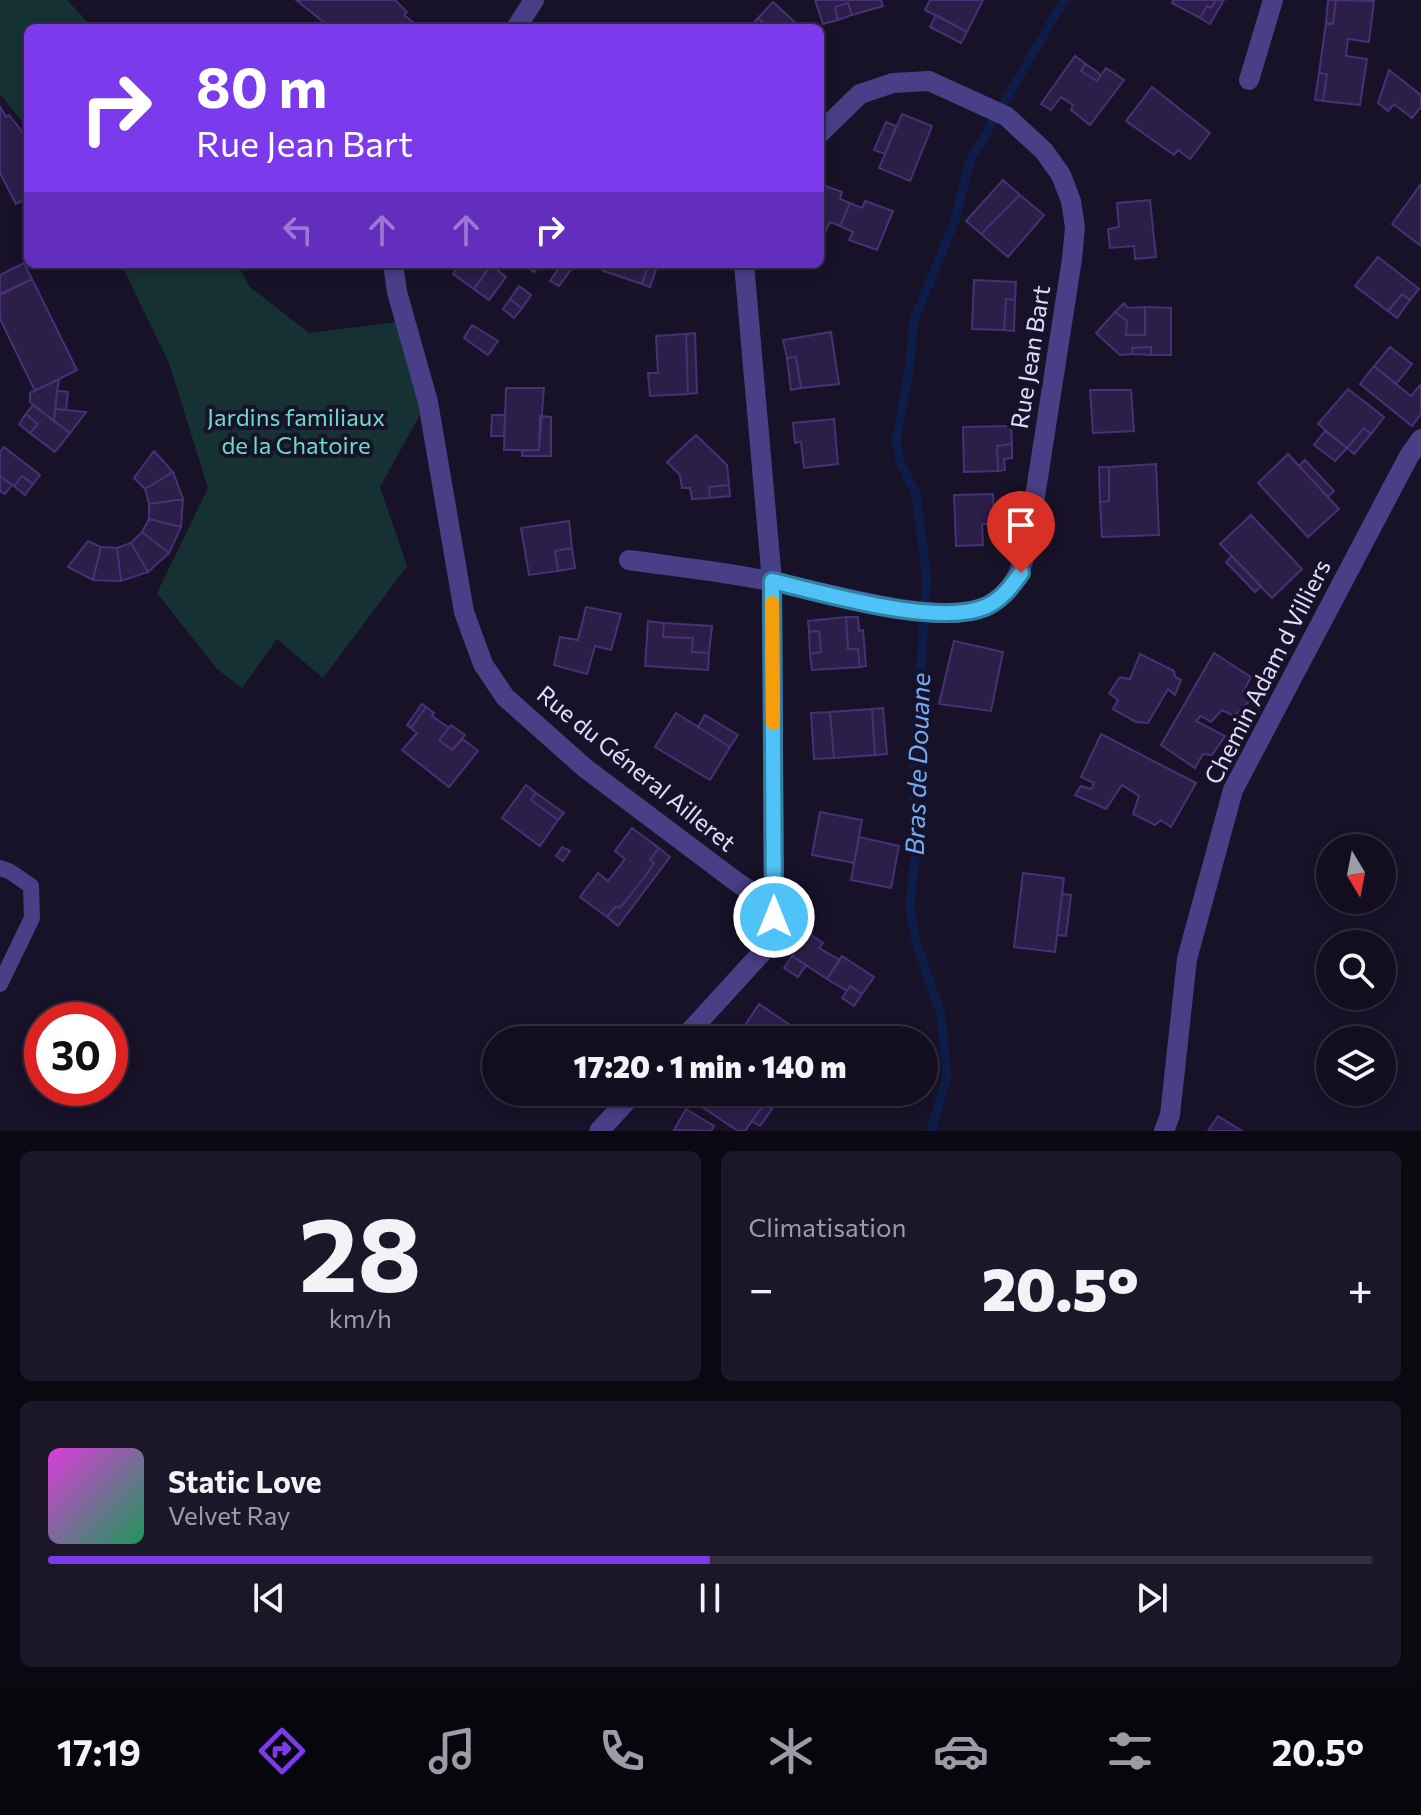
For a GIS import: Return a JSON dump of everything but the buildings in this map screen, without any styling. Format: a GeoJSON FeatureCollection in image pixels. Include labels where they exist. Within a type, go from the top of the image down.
{"type":"FeatureCollection","features":[{"type":"Feature","properties":{"kind":"street"},"geometry":{"type":"LineString","coordinates":[[519,24],[534,0]]}},
{"type":"Feature","properties":{"kind":"street"},"geometry":{"type":"LineString","coordinates":[[1249,80],[1273,0]]}},
{"type":"Feature","properties":{"kind":"street","name":"Rue Jean Bart"},"geometry":{"type":"LineString","coordinates":[[629,560],[772,581],[897,608],[948,613],[985,607],[1008,592],[1021,573],[1072,259],[1075,227],[1071,201],[1061,175],[1044,151],[1006,116],[929,81],[893,83],[860,94],[824,129]]}},
{"type":"Feature","properties":{"kind":"street","name":"Rue du Géneral Ailleret"},"geometry":{"type":"LineString","coordinates":[[394,268],[397,292],[428,402],[464,612],[483,664],[505,697],[585,768],[763,899],[774,917]]}},
{"type":"Feature","properties":{"kind":"street"},"geometry":{"type":"LineString","coordinates":[[695,1026],[767,947],[774,917],[772,581],[744,268]]}},
{"type":"Feature","properties":{"kind":"street","name":"Chemin Adam d Villiers"},"geometry":{"type":"LineString","coordinates":[[1164,1131],[1170,1115],[1187,959],[1233,790],[1409,456],[1421,439]]}},
{"type":"Feature","properties":{"kind":"street"},"geometry":{"type":"LineString","coordinates":[[599,1131],[622,1106]]}},
{"type":"Feature","properties":{"kind":"lane"},"geometry":{"type":"LineString","coordinates":[[0,868],[31,886],[32,918],[0,984]]}},
{"type":"Feature","properties":{"kind":"green space"},"geometry":{"type":"Polygon","coordinates":[[[0,0],[67,0],[89,24],[24,24],[24,124],[0,94],[0,0]]]}},
{"type":"Feature","properties":{"kind":"green space","name":"Jardins familiaux de la Chatoire"},"geometry":{"type":"Polygon","coordinates":[[[123,268],[239,268],[250,287],[309,333],[397,322],[422,411],[380,487],[407,566],[323,678],[277,639],[242,688],[217,669],[157,593],[208,488],[169,363],[123,268]]]}},
{"type":"Feature","properties":{"kind":"waterway","name":"Bras de Douane"},"geometry":{"type":"LineString","coordinates":[[931,1131],[947,1075],[941,1015],[915,938],[910,907],[918,829],[913,805],[913,780],[927,578],[916,495],[900,461],[896,442],[909,371],[914,320],[955,220],[970,161],[1064,0]]}},
{"type":"Feature","properties":{"kind":"slow traffic"},"geometry":{"type":"LineString","coordinates":[[772,603],[773,723]]}},
{"type":"Feature","properties":{"kind":"route"},"geometry":{"type":"LineString","coordinates":[[774,917],[772,581],[897,608],[948,613],[985,607],[1008,592],[1021,573]]}}]}
